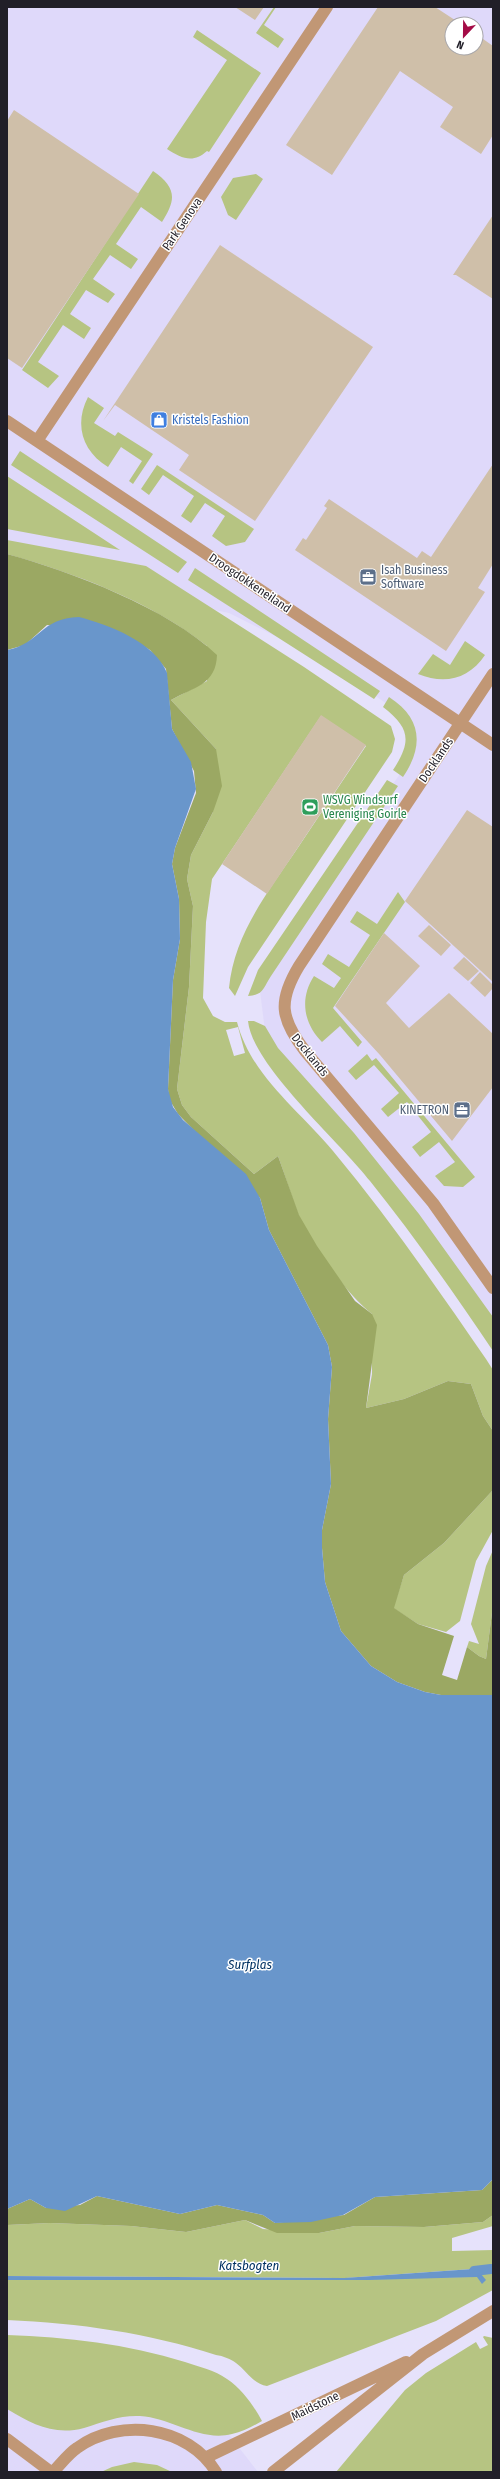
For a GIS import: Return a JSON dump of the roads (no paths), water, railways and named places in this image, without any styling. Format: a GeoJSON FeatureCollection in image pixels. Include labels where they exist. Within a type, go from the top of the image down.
{"type":"FeatureCollection","features":[{"type":"Feature","properties":{"kind":"street","name":"Park Genova"},"geometry":{"type":"LineString","coordinates":[[38,442],[327,7]]}},
{"type":"Feature","properties":{"kind":"street","name":"Droogdokkeneiland"},"geometry":{"type":"LineString","coordinates":[[7,421],[493,745]]}},
{"type":"Feature","properties":{"kind":"street","name":"Docklands"},"geometry":{"type":"LineString","coordinates":[[493,674],[299,966],[288,986],[284,1010],[290,1031],[305,1051],[433,1203],[493,1288]]}},
{"type":"Feature","properties":{"kind":"street","name":"Maidstone"},"geometry":{"type":"LineString","coordinates":[[274,2472],[423,2354],[493,2310]]}},
{"type":"Feature","properties":{"kind":"street","name":"Maidstone"},"geometry":{"type":"LineString","coordinates":[[207,2457],[423,2354]]}},
{"type":"Feature","properties":{"kind":"street"},"geometry":{"type":"LineString","coordinates":[[7,2438],[52,2472],[77,2448],[108,2432],[143,2429],[177,2437],[207,2457],[216,2472]]}},
{"type":"Feature","properties":{"kind":"water","name":"Surfplas"},"geometry":{"type":"Polygon","coordinates":[[[79,617],[104,625],[130,636],[152,652],[161,662],[167,673],[172,729],[191,762],[196,789],[175,848],[172,864],[179,899],[180,939],[173,980],[168,1089],[173,1107],[183,1120],[246,1174],[260,1198],[269,1230],[328,1345],[332,1367],[328,1419],[331,1484],[322,1530],[322,1548],[325,1582],[341,1631],[371,1666],[397,1682],[425,1692],[441,1695],[493,1695],[493,2179],[482,2190],[375,2197],[343,2215],[311,2222],[275,2223],[263,2215],[217,2205],[180,2214],[97,2196],[65,2211],[46,2208],[30,2199],[7,2209],[7,650],[18,647],[27,642],[48,626],[56,622],[66,618],[79,617]]]}},
{"type":"Feature","properties":{"kind":"water"},"geometry":{"type":"Polygon","coordinates":[[[487,2268],[487,2270],[481,2274],[486,2280],[482,2284],[477,2277],[369,2280],[7,2280],[7,2276],[344,2278],[487,2268]]]}},
{"type":"Feature","properties":{"kind":"waterway","name":"Katsbogten"},"geometry":{"type":"LineString","coordinates":[[474,2271],[491,2269]]}},
{"type":"Feature","properties":{"kind":"place","name":"Kristels Fashion"},"geometry":{"type":"Point","coordinates":[159,420]}},
{"type":"Feature","properties":{"kind":"place","name":"Isah Business Software"},"geometry":{"type":"Point","coordinates":[368,577]}},
{"type":"Feature","properties":{"kind":"place","name":"WSVG Windsurf Vereniging Goirle"},"geometry":{"type":"Point","coordinates":[310,807]}},
{"type":"Feature","properties":{"kind":"place","name":"KINETRON"},"geometry":{"type":"Point","coordinates":[462,1110]}}]}
